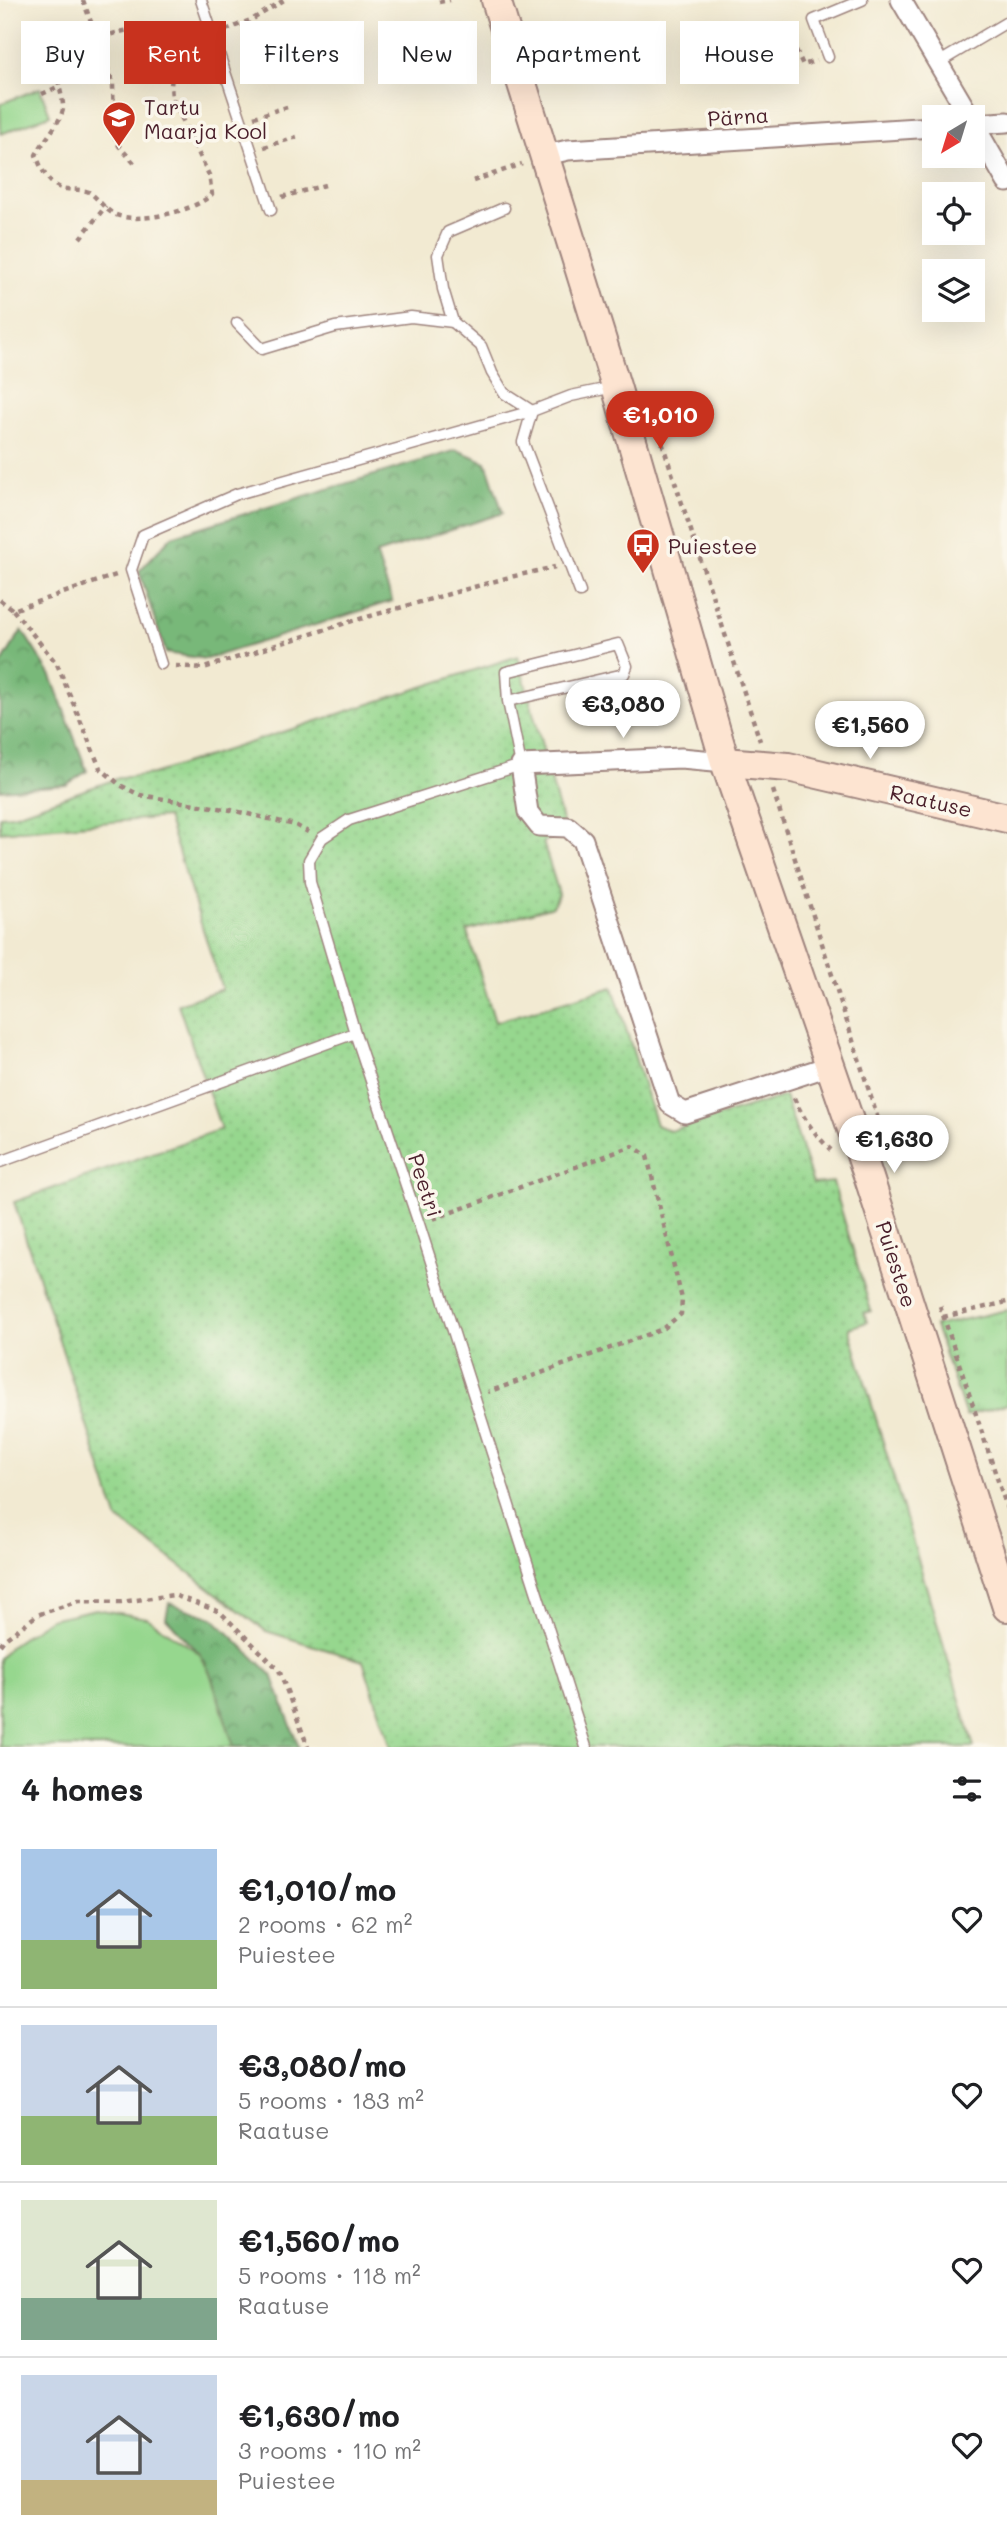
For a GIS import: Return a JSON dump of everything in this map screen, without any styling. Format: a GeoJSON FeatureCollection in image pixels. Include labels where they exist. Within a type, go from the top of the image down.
{"type":"FeatureCollection","features":[{"type":"Feature","properties":{"kind":"main road","name":"Puiestee"},"geometry":{"type":"LineString","coordinates":[[496,0],[616,386],[724,762],[869,1178],[1007,1607]]}},
{"type":"Feature","properties":{"kind":"main road","name":"Raatuse"},"geometry":{"type":"LineString","coordinates":[[724,762],[788,766],[1007,818]]}},
{"type":"Feature","properties":{"kind":"street"},"geometry":{"type":"LineString","coordinates":[[901,0],[963,105]]}},
{"type":"Feature","properties":{"kind":"street"},"geometry":{"type":"LineString","coordinates":[[985,123],[1007,121]]}},
{"type":"Feature","properties":{"kind":"street","name":"Pärna"},"geometry":{"type":"LineString","coordinates":[[546,155],[568,150],[922,128]]}},
{"type":"Feature","properties":{"kind":"street"},"geometry":{"type":"LineString","coordinates":[[985,144],[1007,182]]}},
{"type":"Feature","properties":{"kind":"street","name":"Raatuse"},"geometry":{"type":"LineString","coordinates":[[521,765],[681,758],[724,762]]}},
{"type":"Feature","properties":{"kind":"street"},"geometry":{"type":"LineString","coordinates":[[521,765],[528,812],[539,826],[568,827],[583,839],[670,1104],[685,1113],[829,1066]]}},
{"type":"Feature","properties":{"kind":"lane"},"geometry":{"type":"LineString","coordinates":[[201,0],[208,21]]}},
{"type":"Feature","properties":{"kind":"lane"},"geometry":{"type":"LineString","coordinates":[[828,57],[814,20],[862,0]]}},
{"type":"Feature","properties":{"kind":"lane"},"geometry":{"type":"LineString","coordinates":[[938,63],[1007,22]]}},
{"type":"Feature","properties":{"kind":"lane"},"geometry":{"type":"LineString","coordinates":[[226,75],[270,206]]}},
{"type":"Feature","properties":{"kind":"lane"},"geometry":{"type":"LineString","coordinates":[[504,208],[448,232],[438,255],[443,289],[453,322],[481,346],[504,393],[532,411]]}},
{"type":"Feature","properties":{"kind":"lane"},"geometry":{"type":"LineString","coordinates":[[237,323],[262,349],[335,327],[411,317],[453,322]]}},
{"type":"Feature","properties":{"kind":"lane"},"geometry":{"type":"LineString","coordinates":[[161,664],[131,570],[143,535],[237,494],[532,411],[571,396],[616,386]]}},
{"type":"Feature","properties":{"kind":"lane"},"geometry":{"type":"LineString","coordinates":[[532,411],[523,442],[580,592]]}},
{"type":"Feature","properties":{"kind":"lane"},"geometry":{"type":"LineString","coordinates":[[321,838],[349,820],[521,765],[508,701],[506,672],[618,644],[627,666],[624,674],[508,701]]}},
{"type":"Feature","properties":{"kind":"lane","name":"Peetri"},"geometry":{"type":"LineString","coordinates":[[321,838],[309,860],[310,882],[355,1032],[586,1747]]}},
{"type":"Feature","properties":{"kind":"lane"},"geometry":{"type":"LineString","coordinates":[[0,1162],[355,1032]]}},
{"type":"Feature","properties":{"kind":"path"},"geometry":{"type":"LineString","coordinates":[[83,0],[90,21]]}},
{"type":"Feature","properties":{"kind":"path"},"geometry":{"type":"LineString","coordinates":[[226,30],[253,19],[284,0]]}},
{"type":"Feature","properties":{"kind":"path"},"geometry":{"type":"LineString","coordinates":[[439,2],[450,0]]}},
{"type":"Feature","properties":{"kind":"path"},"geometry":{"type":"LineString","coordinates":[[42,94],[60,86],[63,108],[57,123],[43,140],[36,155],[44,175],[60,188],[86,191],[114,214],[139,218],[205,202],[212,194],[209,175],[172,98],[176,48],[165,34],[146,26],[110,36]]}},
{"type":"Feature","properties":{"kind":"path"},"geometry":{"type":"LineString","coordinates":[[799,56],[803,65]]}},
{"type":"Feature","properties":{"kind":"path"},"geometry":{"type":"LineString","coordinates":[[110,75],[113,83],[114,135],[119,146],[136,164]]}},
{"type":"Feature","properties":{"kind":"path"},"geometry":{"type":"LineString","coordinates":[[241,121],[287,107]]}},
{"type":"Feature","properties":{"kind":"path"},"geometry":{"type":"LineString","coordinates":[[251,151],[297,137]]}},
{"type":"Feature","properties":{"kind":"path"},"geometry":{"type":"LineString","coordinates":[[473,181],[546,155]]}},
{"type":"Feature","properties":{"kind":"path"},"geometry":{"type":"LineString","coordinates":[[270,206],[325,185]]}},
{"type":"Feature","properties":{"kind":"path"},"geometry":{"type":"LineString","coordinates":[[80,238],[106,206]]}},
{"type":"Feature","properties":{"kind":"path"},"geometry":{"type":"LineString","coordinates":[[161,664],[204,668],[450,593],[570,564]]}},
{"type":"Feature","properties":{"kind":"path"},"geometry":{"type":"LineString","coordinates":[[13,610],[131,570]]}},
{"type":"Feature","properties":{"kind":"path"},"geometry":{"type":"LineString","coordinates":[[0,600],[13,610],[57,664],[100,768],[120,785],[140,795],[231,810],[295,825],[321,838]]}},
{"type":"Feature","properties":{"kind":"path"},"geometry":{"type":"LineString","coordinates":[[786,1081],[801,1114],[818,1139],[835,1153]]}},
{"type":"Feature","properties":{"kind":"path"},"geometry":{"type":"LineString","coordinates":[[419,1224],[633,1146],[648,1156],[682,1299],[681,1314],[663,1329],[474,1397]]}},
{"type":"Feature","properties":{"kind":"path"},"geometry":{"type":"LineString","coordinates":[[943,1317],[1007,1302]]}},
{"type":"Feature","properties":{"kind":"path"},"geometry":{"type":"LineString","coordinates":[[0,1646],[37,1615],[79,1601],[121,1602],[174,1595],[220,1612],[278,1670],[308,1747]]}},
{"type":"Feature","properties":{"kind":"green space"},"geometry":{"type":"Polygon","coordinates":[[[40,88],[50,115],[1,134],[0,104],[40,88]]]}},
{"type":"Feature","properties":{"kind":"green space"},"geometry":{"type":"Polygon","coordinates":[[[457,450],[486,462],[503,513],[376,554],[392,601],[206,659],[166,653],[139,571],[172,536],[457,450]]]}},
{"type":"Feature","properties":{"kind":"green space"},"geometry":{"type":"Polygon","coordinates":[[[22,630],[51,676],[87,771],[66,785],[0,790],[0,666],[22,630]]]}},
{"type":"Feature","properties":{"kind":"green space"},"geometry":{"type":"Polygon","coordinates":[[[518,656],[565,832],[543,842],[559,894],[553,906],[467,931],[495,1022],[613,987],[656,1125],[670,1131],[785,1096],[813,1184],[833,1182],[871,1311],[864,1313],[867,1322],[849,1328],[974,1747],[391,1747],[363,1661],[266,1631],[117,1518],[14,1202],[221,1129],[178,1004],[222,989],[167,817],[0,832],[0,816],[13,815],[119,778],[153,774],[518,656]]]}},
{"type":"Feature","properties":{"kind":"green space"},"geometry":{"type":"Polygon","coordinates":[[[1007,1310],[1007,1404],[966,1416],[935,1326],[1007,1310]]]}},
{"type":"Feature","properties":{"kind":"green space"},"geometry":{"type":"Polygon","coordinates":[[[169,1603],[213,1618],[272,1675],[299,1747],[234,1747],[210,1673],[199,1653],[166,1618],[169,1603]]]}},
{"type":"Feature","properties":{"kind":"green space"},"geometry":{"type":"Polygon","coordinates":[[[96,1609],[147,1618],[199,1653],[210,1673],[234,1747],[0,1747],[0,1658],[10,1646],[50,1619],[96,1609]]]}},
{"type":"Feature","properties":{"kind":"place","name":"Tartu Maarja Kool"},"geometry":{"type":"Point","coordinates":[119,148]}},
{"type":"Feature","properties":{"kind":"place","name":"Puiestee"},"geometry":{"type":"Point","coordinates":[643,575]}}]}
